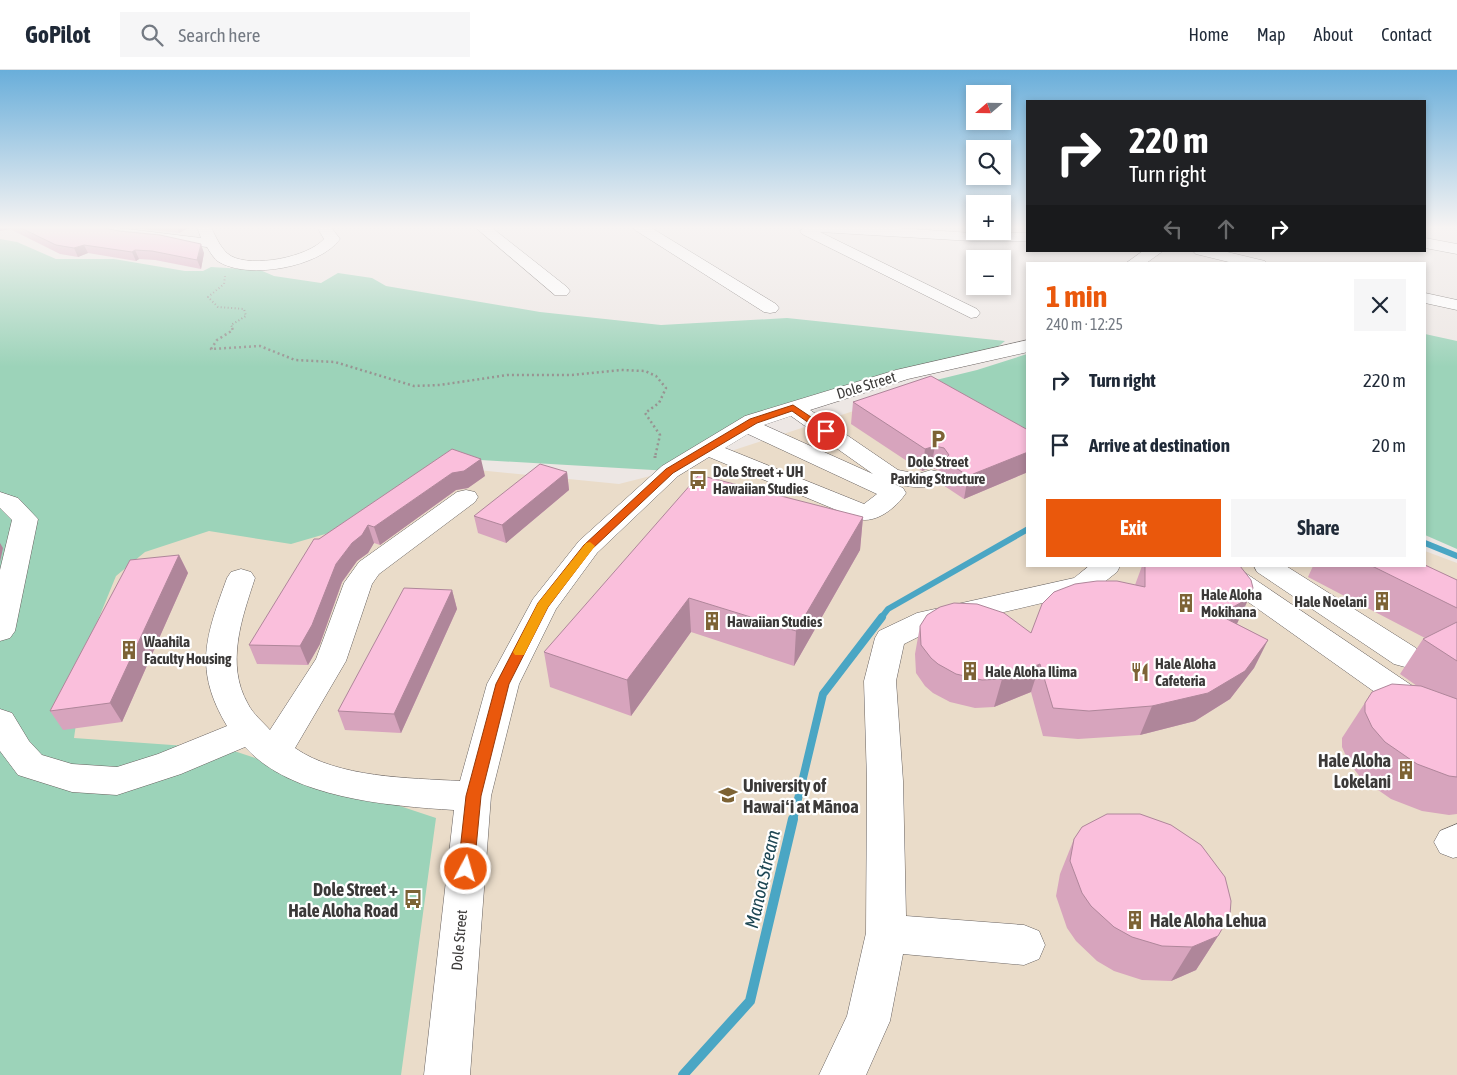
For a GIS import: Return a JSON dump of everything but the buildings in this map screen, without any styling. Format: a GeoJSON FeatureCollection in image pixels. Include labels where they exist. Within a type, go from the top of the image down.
{"type":"FeatureCollection","features":[{"type":"Feature","properties":{"kind":"street"},"geometry":{"type":"LineString","coordinates":[[541,274],[562,291]]}},
{"type":"Feature","properties":{"kind":"street"},"geometry":{"type":"LineString","coordinates":[[715,274],[770,308]]}},
{"type":"Feature","properties":{"kind":"street"},"geometry":{"type":"LineString","coordinates":[[892,274],[971,313]]}},
{"type":"Feature","properties":{"kind":"street"},"geometry":{"type":"LineString","coordinates":[[1426,298],[1457,305]]}},
{"type":"Feature","properties":{"kind":"street","name":"Dole Street"},"geometry":{"type":"LineString","coordinates":[[447,1075],[474,796],[503,684],[542,606],[588,547],[670,471],[708,450],[753,421],[903,374],[1026,346]]}},
{"type":"Feature","properties":{"kind":"street"},"geometry":{"type":"LineString","coordinates":[[793,408],[891,476],[920,481],[931,477]]}},
{"type":"Feature","properties":{"kind":"street"},"geometry":{"type":"LineString","coordinates":[[708,450],[868,514],[894,493],[747,425]]}},
{"type":"Feature","properties":{"kind":"street"},"geometry":{"type":"LineString","coordinates":[[274,753],[331,661],[358,583],[369,568],[466,497]]}},
{"type":"Feature","properties":{"kind":"street"},"geometry":{"type":"LineString","coordinates":[[0,499],[10,503],[25,519],[10,540],[0,631]]}},
{"type":"Feature","properties":{"kind":"street"},"geometry":{"type":"LineString","coordinates":[[842,1075],[868,1021],[886,933],[885,781],[880,681],[890,638],[927,620],[1083,585],[1106,567]]}},
{"type":"Feature","properties":{"kind":"street"},"geometry":{"type":"LineString","coordinates":[[1217,567],[1457,732]]}},
{"type":"Feature","properties":{"kind":"street"},"geometry":{"type":"LineString","coordinates":[[1269,567],[1405,656]]}},
{"type":"Feature","properties":{"kind":"street"},"geometry":{"type":"LineString","coordinates":[[241,578],[225,628],[220,654],[222,681],[232,707],[249,731],[274,753],[306,770],[345,783],[389,791],[474,796]]}},
{"type":"Feature","properties":{"kind":"street"},"geometry":{"type":"LineString","coordinates":[[0,722],[17,750],[30,765],[72,778],[117,780],[169,764],[249,731]]}},
{"type":"Feature","properties":{"kind":"street"},"geometry":{"type":"LineString","coordinates":[[886,933],[1024,945]]}},
{"type":"Feature","properties":{"kind":"path"},"geometry":{"type":"LineString","coordinates":[[229,274],[225,276],[224,284],[208,297],[218,307],[244,309],[246,316],[231,325],[233,330],[218,340],[211,349],[260,346],[295,360],[335,362],[414,386],[440,385],[506,375],[572,375],[621,370],[645,371],[656,376],[666,388],[664,396],[657,406],[646,413],[651,422],[657,427],[661,436],[657,446],[656,466],[670,471]]}},
{"type":"Feature","properties":{"kind":"shaded area","name":"University of Hawaiʻi at Mānoa"},"geometry":{"type":"Polygon","coordinates":[[[939,383],[1026,435],[1026,567],[1426,567],[1426,551],[1457,563],[1457,1075],[380,1075],[0,958],[0,632],[267,449],[619,484],[670,471],[939,383]]]}},
{"type":"Feature","properties":{"kind":"green space"},"geometry":{"type":"Polygon","coordinates":[[[0,274],[269,274],[321,283],[336,274],[344,274],[372,278],[386,286],[540,312],[661,325],[787,318],[1005,341],[985,357],[753,421],[670,471],[447,458],[363,523],[291,544],[209,531],[145,552],[116,576],[87,647],[74,738],[228,749],[436,818],[401,1075],[0,1075],[0,274]]]}},
{"type":"Feature","properties":{"kind":"green space"},"geometry":{"type":"Polygon","coordinates":[[[1426,334],[1457,341],[1457,549],[1426,535],[1426,334]]]}},
{"type":"Feature","properties":{"kind":"green space"},"geometry":{"type":"Polygon","coordinates":[[[1026,354],[1026,432],[936,380],[977,370],[1026,354]]]}},
{"type":"Feature","properties":{"kind":"waterway","name":"Manoa Stream"},"geometry":{"type":"LineString","coordinates":[[881,618],[888,609],[1026,530]]}},
{"type":"Feature","properties":{"kind":"waterway","name":"Manoa Stream"},"geometry":{"type":"LineString","coordinates":[[1426,543],[1457,556]]}},
{"type":"Feature","properties":{"kind":"waterway","name":"Manoa Stream"},"geometry":{"type":"LineString","coordinates":[[793,820],[823,694],[882,617]]}},
{"type":"Feature","properties":{"kind":"waterway","name":"Manoa Stream"},"geometry":{"type":"LineString","coordinates":[[683,1075],[750,1001],[793,819]]}},
{"type":"Feature","properties":{"kind":"slow traffic"},"geometry":{"type":"LineString","coordinates":[[519,652],[542,606],[590,546]]}},
{"type":"Feature","properties":{"kind":"place","name":"Dole Street Parking Structure"},"geometry":{"type":"Point","coordinates":[938,439]}},
{"type":"Feature","properties":{"kind":"place","name":"Dole Street + UH Hawaiian Studies"},"geometry":{"type":"Point","coordinates":[698,480]}},
{"type":"Feature","properties":{"kind":"place","name":"Hale Noelani"},"geometry":{"type":"Point","coordinates":[1382,601]}},
{"type":"Feature","properties":{"kind":"place","name":"Hale Aloha Mokihana"},"geometry":{"type":"Point","coordinates":[1186,603]}},
{"type":"Feature","properties":{"kind":"place","name":"Hawaiian Studies"},"geometry":{"type":"Point","coordinates":[712,621]}},
{"type":"Feature","properties":{"kind":"place","name":"Waahila Faculty Housing"},"geometry":{"type":"Point","coordinates":[129,650]}},
{"type":"Feature","properties":{"kind":"place","name":"Hale Aloha Ilima"},"geometry":{"type":"Point","coordinates":[970,671]}},
{"type":"Feature","properties":{"kind":"place","name":"Hale Aloha Cafeteria"},"geometry":{"type":"Point","coordinates":[1140,672]}},
{"type":"Feature","properties":{"kind":"place","name":"Hale Aloha Lokelani"},"geometry":{"type":"Point","coordinates":[1406,770]}},
{"type":"Feature","properties":{"kind":"place","name":"University of Hawaiʻi at Mānoa"},"geometry":{"type":"Point","coordinates":[728,795]}},
{"type":"Feature","properties":{"kind":"place","name":"Dole Street + Hale Aloha Road"},"geometry":{"type":"Point","coordinates":[413,899]}},
{"type":"Feature","properties":{"kind":"place","name":"Hale Aloha Lehua"},"geometry":{"type":"Point","coordinates":[1135,920]}},
{"type":"Feature","properties":{"kind":"route"},"geometry":{"type":"LineString","coordinates":[[466,869],[474,796],[503,684],[542,606],[588,547],[670,471],[753,421],[793,408],[826,431]]}}]}
